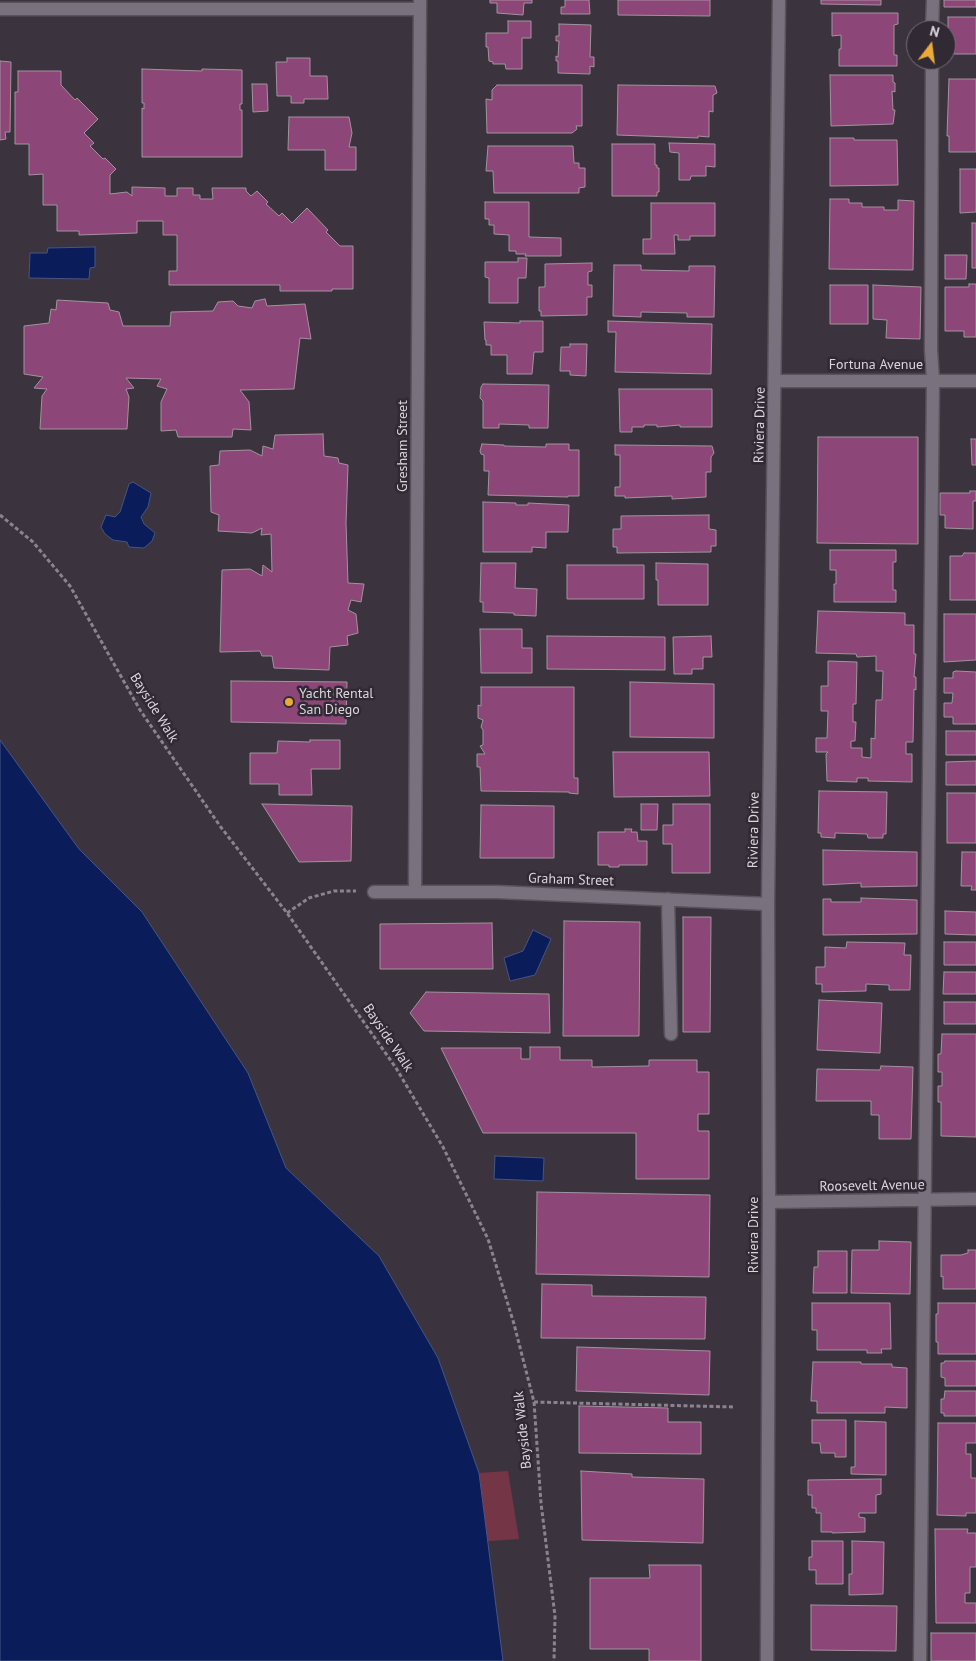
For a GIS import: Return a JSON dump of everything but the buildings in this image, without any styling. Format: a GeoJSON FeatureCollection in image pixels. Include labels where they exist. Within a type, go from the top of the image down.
{"type":"FeatureCollection","features":[{"type":"Feature","properties":{"kind":"street","name":"Riviera Drive"},"geometry":{"type":"LineString","coordinates":[[767,1661],[768,904],[779,0]]}},
{"type":"Feature","properties":{"kind":"street"},"geometry":{"type":"LineString","coordinates":[[932,20],[933,0]]}},
{"type":"Feature","properties":{"kind":"street"},"geometry":{"type":"LineString","coordinates":[[0,8],[420,4]]}},
{"type":"Feature","properties":{"kind":"street","name":"Gresham Street"},"geometry":{"type":"LineString","coordinates":[[415,892],[420,4]]}},
{"type":"Feature","properties":{"kind":"street"},"geometry":{"type":"LineString","coordinates":[[920,1661],[933,380],[931,321],[932,70]]}},
{"type":"Feature","properties":{"kind":"street","name":"Fortuna Avenue"},"geometry":{"type":"LineString","coordinates":[[775,380],[976,381]]}},
{"type":"Feature","properties":{"kind":"street","name":"Graham Street"},"geometry":{"type":"LineString","coordinates":[[374,892],[497,892],[768,904]]}},
{"type":"Feature","properties":{"kind":"street"},"geometry":{"type":"LineString","coordinates":[[668,899],[671,1034]]}},
{"type":"Feature","properties":{"kind":"street","name":"Roosevelt Avenue"},"geometry":{"type":"LineString","coordinates":[[769,1202],[976,1199]]}},
{"type":"Feature","properties":{"kind":"path","name":"Bayside Walk"},"geometry":{"type":"LineString","coordinates":[[0,515],[33,542],[70,586],[140,710],[220,826],[287,913],[396,1068],[443,1147],[488,1239],[514,1324],[534,1402],[541,1503],[555,1616],[554,1661]]}},
{"type":"Feature","properties":{"kind":"path"},"geometry":{"type":"LineString","coordinates":[[287,913],[309,898],[334,891],[374,892]]}},
{"type":"Feature","properties":{"kind":"path"},"geometry":{"type":"LineString","coordinates":[[534,1402],[735,1407]]}},
{"type":"Feature","properties":{"kind":"shaded area"},"geometry":{"type":"Polygon","coordinates":[[[95,247],[95,267],[90,268],[89,279],[29,278],[30,253],[47,253],[48,248],[95,247]]]}},
{"type":"Feature","properties":{"kind":"shaded area"},"geometry":{"type":"Polygon","coordinates":[[[133,482],[151,493],[148,507],[141,517],[144,524],[155,533],[152,541],[144,548],[129,547],[127,542],[113,540],[105,534],[101,527],[106,515],[115,517],[120,512],[129,484],[133,482]]]}},
{"type":"Feature","properties":{"kind":"shaded area"},"geometry":{"type":"Polygon","coordinates":[[[0,740],[79,849],[142,912],[248,1073],[286,1168],[379,1256],[438,1358],[479,1473],[503,1661],[0,1661],[0,740]]]}},
{"type":"Feature","properties":{"kind":"shaded area"},"geometry":{"type":"Polygon","coordinates":[[[533,930],[551,939],[535,975],[510,981],[504,958],[523,951],[533,930]]]}},
{"type":"Feature","properties":{"kind":"shaded area"},"geometry":{"type":"Polygon","coordinates":[[[495,1156],[544,1158],[543,1181],[494,1179],[495,1156]]]}},
{"type":"Feature","properties":{"kind":"shaded area"},"geometry":{"type":"Polygon","coordinates":[[[508,1471],[519,1539],[476,1542],[464,1474],[508,1471]]]}},
{"type":"Feature","properties":{"kind":"place","name":"Yacht Rental San Diego"},"geometry":{"type":"Point","coordinates":[289,702]}}]}
